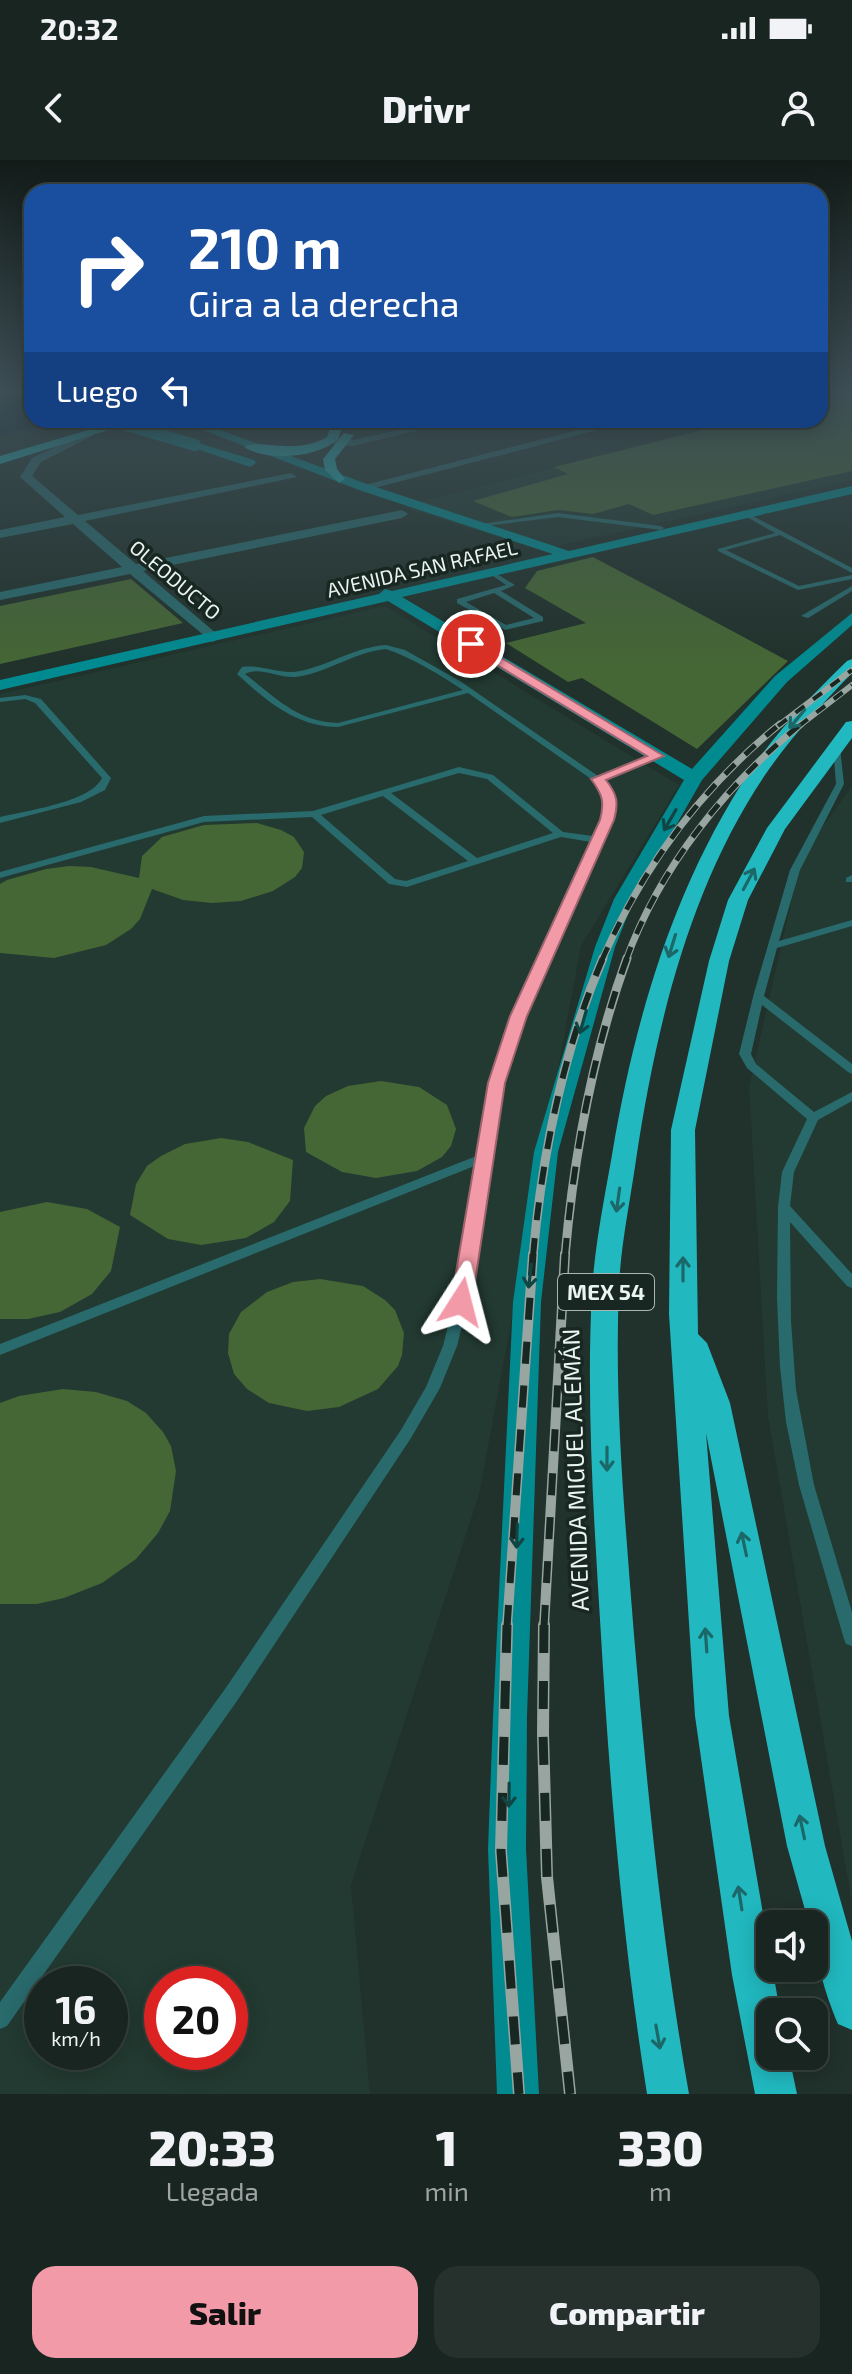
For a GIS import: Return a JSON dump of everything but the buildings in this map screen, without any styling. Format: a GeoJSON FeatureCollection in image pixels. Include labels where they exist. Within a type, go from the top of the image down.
{"type":"FeatureCollection","features":[{"type":"Feature","properties":{"kind":"highway","name":"AVENIDA MIGUEL ALEMÁN"},"geometry":{"type":"LineString","coordinates":[[668,2094],[648,1981],[630,1817],[607,1475],[606,1284],[624,1150],[649,1020],[676,934],[723,834],[757,773],[795,721],[852,664]]}},
{"type":"Feature","properties":{"kind":"highway","name":"MEX 54"},"geometry":{"type":"LineString","coordinates":[[776,2094],[752,1975],[712,1716],[683,1314],[683,1130],[719,961],[738,900],[776,828],[844,737]]}},
{"type":"Feature","properties":{"kind":"highway"},"geometry":{"type":"LineString","coordinates":[[683,1314],[715,1403],[806,1846],[852,2010]]}},
{"type":"Feature","properties":{"kind":"street","name":"OLEODUCTO"},"geometry":{"type":"LineString","coordinates":[[30,480],[208,634]]}},
{"type":"Feature","properties":{"kind":"street"},"geometry":{"type":"LineString","coordinates":[[0,534],[275,480]]}},
{"type":"Feature","properties":{"kind":"street"},"geometry":{"type":"LineString","coordinates":[[343,480],[564,554]]}},
{"type":"Feature","properties":{"kind":"street"},"geometry":{"type":"LineString","coordinates":[[363,487],[390,480]]}},
{"type":"Feature","properties":{"kind":"street"},"geometry":{"type":"LineString","coordinates":[[319,486],[444,529]]}},
{"type":"Feature","properties":{"kind":"street","name":"AVENIDA SAN RAFAEL"},"geometry":{"type":"LineString","coordinates":[[0,677],[747,515],[852,487]]}},
{"type":"Feature","properties":{"kind":"street","name":"AVENIDA SAN RAFAEL"},"geometry":{"type":"LineString","coordinates":[[564,554],[661,528],[852,487]]}},
{"type":"Feature","properties":{"kind":"street"},"geometry":{"type":"LineString","coordinates":[[0,596],[402,514]]}},
{"type":"Feature","properties":{"kind":"street"},"geometry":{"type":"LineString","coordinates":[[518,539],[614,539]]}},
{"type":"Feature","properties":{"kind":"street"},"geometry":{"type":"LineString","coordinates":[[486,571],[503,554],[534,561]]}},
{"type":"Feature","properties":{"kind":"street"},"geometry":{"type":"LineString","coordinates":[[387,594],[694,778]]}},
{"type":"Feature","properties":{"kind":"street"},"geometry":{"type":"LineString","coordinates":[[518,2094],[507,1849],[510,1717],[527,1302],[546,1152],[613,922],[694,778],[781,679],[852,617]]}},
{"type":"Feature","properties":{"kind":"street","name":"AVENIDA SAN RAFAEL"},"geometry":{"type":"LineString","coordinates":[[0,685],[208,634]]}},
{"type":"Feature","properties":{"kind":"lane"},"geometry":{"type":"LineString","coordinates":[[477,525],[558,515],[661,528]]}},
{"type":"Feature","properties":{"kind":"lane"},"geometry":{"type":"LineString","coordinates":[[747,515],[852,571]]}},
{"type":"Feature","properties":{"kind":"lane"},"geometry":{"type":"LineString","coordinates":[[781,533],[720,550],[798,588],[852,577]]}},
{"type":"Feature","properties":{"kind":"lane"},"geometry":{"type":"LineString","coordinates":[[486,571],[511,585],[461,602],[505,628],[540,619],[495,591]]}},
{"type":"Feature","properties":{"kind":"lane"},"geometry":{"type":"LineString","coordinates":[[805,616],[852,588]]}},
{"type":"Feature","properties":{"kind":"lane"},"geometry":{"type":"LineString","coordinates":[[0,2019],[231,1695],[406,1434],[433,1388],[450,1346],[461,1302],[497,1083],[505,1053],[611,806],[609,792],[597,779],[468,691],[395,648],[384,647],[296,675],[254,667],[245,669],[241,674],[304,722],[319,726],[338,725],[468,691]]}},
{"type":"Feature","properties":{"kind":"lane"},"geometry":{"type":"LineString","coordinates":[[0,700],[25,697],[41,703],[104,773],[107,783],[78,800],[0,820]]}},
{"type":"Feature","properties":{"kind":"lane"},"geometry":{"type":"LineString","coordinates":[[813,1118],[746,1058],[758,997],[799,857],[840,784],[844,737]]}},
{"type":"Feature","properties":{"kind":"lane"},"geometry":{"type":"LineString","coordinates":[[597,779],[658,756]]}},
{"type":"Feature","properties":{"kind":"lane"},"geometry":{"type":"LineString","coordinates":[[0,875],[204,819],[314,814],[447,772],[479,773],[490,777],[560,834]]}},
{"type":"Feature","properties":{"kind":"lane"},"geometry":{"type":"LineString","coordinates":[[384,792],[476,862]]}},
{"type":"Feature","properties":{"kind":"lane"},"geometry":{"type":"LineString","coordinates":[[314,814],[392,882],[399,884],[560,834],[598,840]]}},
{"type":"Feature","properties":{"kind":"lane"},"geometry":{"type":"LineString","coordinates":[[773,946],[852,923]]}},
{"type":"Feature","properties":{"kind":"lane"},"geometry":{"type":"LineString","coordinates":[[758,997],[852,1070]]}},
{"type":"Feature","properties":{"kind":"lane"},"geometry":{"type":"LineString","coordinates":[[852,1096],[813,1118],[788,1172],[784,1207],[784,1342],[789,1391],[814,1515],[852,1639]]}},
{"type":"Feature","properties":{"kind":"lane"},"geometry":{"type":"LineString","coordinates":[[0,1350],[484,1158]]}},
{"type":"Feature","properties":{"kind":"lane"},"geometry":{"type":"LineString","coordinates":[[784,1207],[852,1283]]}},
{"type":"Feature","properties":{"kind":"shaded area"},"geometry":{"type":"Polygon","coordinates":[[[505,480],[851,480],[539,550],[402,507],[505,480]]]}},
{"type":"Feature","properties":{"kind":"shaded area"},"geometry":{"type":"Polygon","coordinates":[[[385,606],[679,785],[581,946],[479,1495],[351,1885],[370,2094],[0,2094],[0,694],[385,606]]]}},
{"type":"Feature","properties":{"kind":"shaded area"},"geometry":{"type":"Polygon","coordinates":[[[852,786],[852,1903],[768,1417],[749,1087],[802,855],[852,786]]]}},
{"type":"Feature","properties":{"kind":"railway"},"geometry":{"type":"LineString","coordinates":[[778,726],[852,670]]}},
{"type":"Feature","properties":{"kind":"railway"},"geometry":{"type":"LineString","coordinates":[[799,726],[852,685]]}},
{"type":"Feature","properties":{"kind":"railway"},"geometry":{"type":"LineString","coordinates":[[602,960],[636,893],[677,831],[725,775],[780,724]]}},
{"type":"Feature","properties":{"kind":"railway"},"geometry":{"type":"LineString","coordinates":[[626,960],[657,893],[698,830],[746,774],[801,724]]}},
{"type":"Feature","properties":{"kind":"railway"},"geometry":{"type":"LineString","coordinates":[[533,1256],[542,1180],[556,1104],[576,1030],[603,958]]}},
{"type":"Feature","properties":{"kind":"railway"},"geometry":{"type":"LineString","coordinates":[[565,1256],[586,1105],[604,1031],[627,958]]}},
{"type":"Feature","properties":{"kind":"railway"},"geometry":{"type":"LineString","coordinates":[[507,1627],[533,1254]]}},
{"type":"Feature","properties":{"kind":"railway"},"geometry":{"type":"LineString","coordinates":[[544,1627],[565,1254]]}},
{"type":"Feature","properties":{"kind":"railway"},"geometry":{"type":"LineString","coordinates":[[507,1625],[501,1851],[519,2094]]}},
{"type":"Feature","properties":{"kind":"railway"},"geometry":{"type":"LineString","coordinates":[[544,1625],[547,1877],[570,2094]]}},
{"type":"Feature","properties":{"kind":"route"},"geometry":{"type":"LineString","coordinates":[[461,1302],[497,1083],[505,1053],[611,806],[609,792],[597,779],[658,756],[471,644]]}}]}
